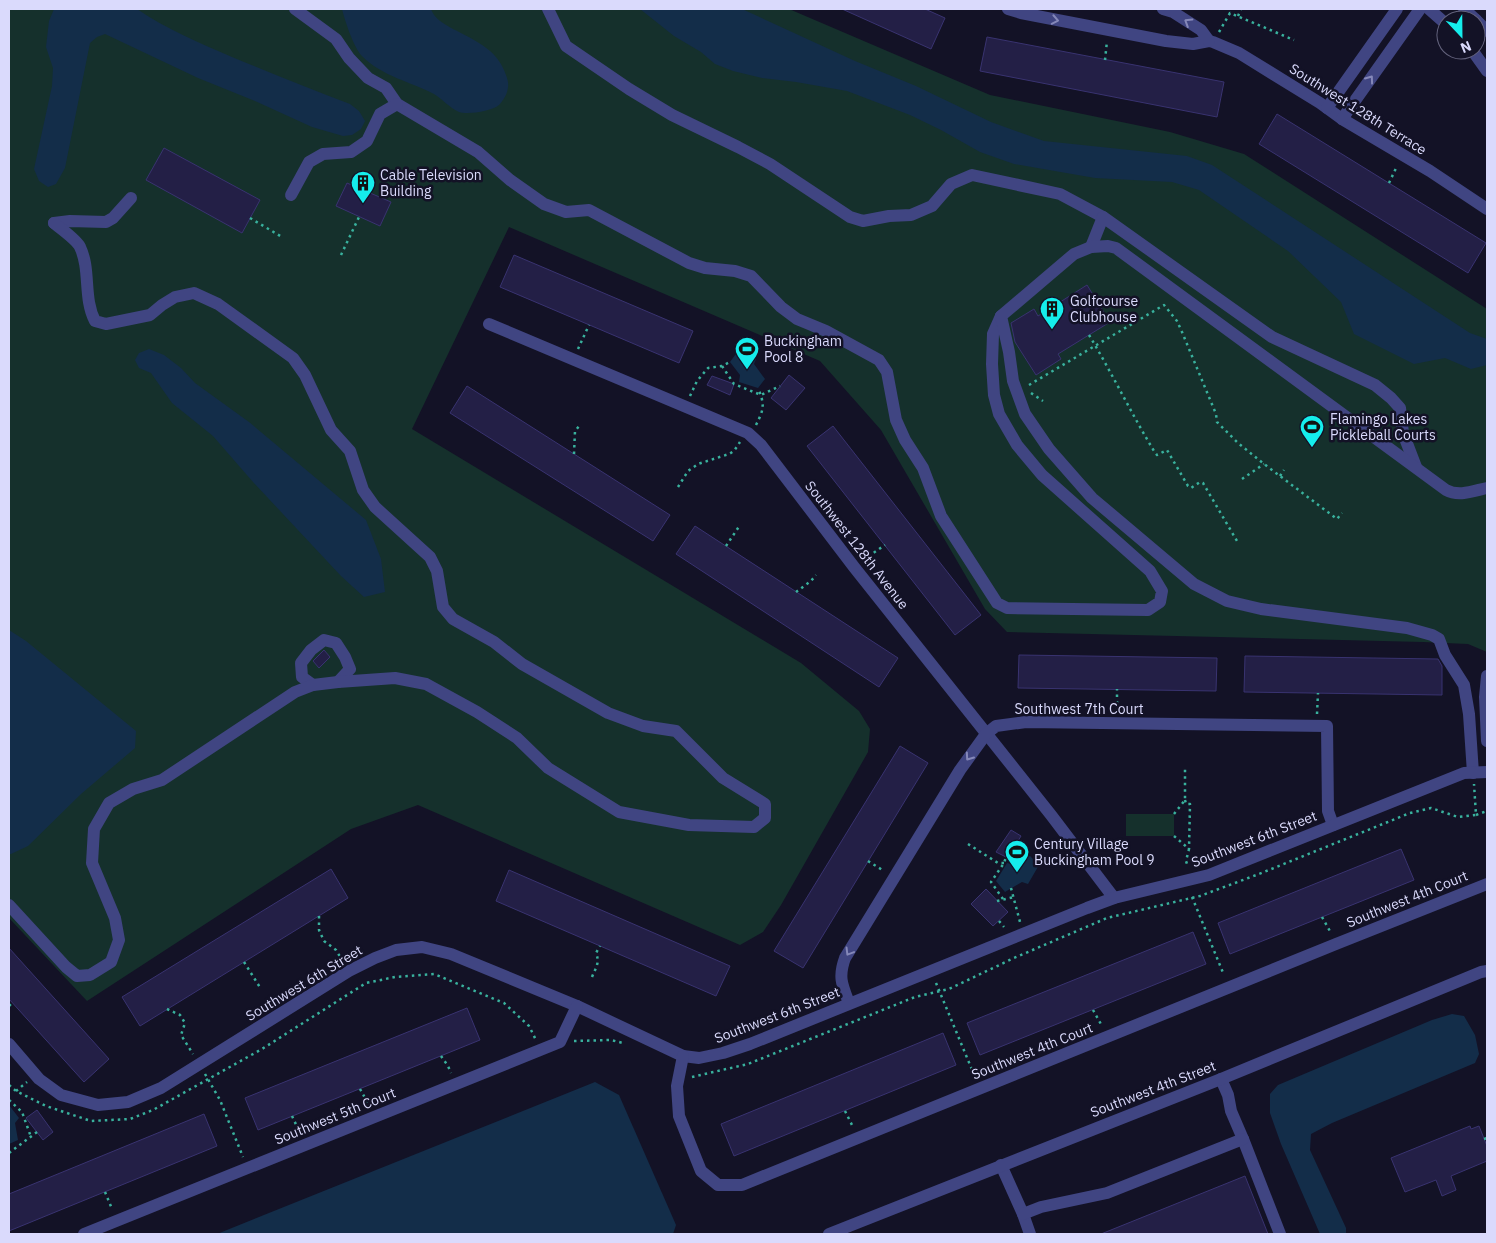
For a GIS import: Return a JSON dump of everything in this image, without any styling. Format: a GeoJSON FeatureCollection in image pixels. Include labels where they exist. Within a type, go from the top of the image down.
{"type":"FeatureCollection","features":[{"type":"Feature","properties":{"kind":"street"},"geometry":{"type":"LineString","coordinates":[[295,9],[336,39],[349,58],[368,78],[386,88],[397,104],[478,152],[510,180],[544,204],[566,212],[589,210],[689,264],[705,268],[735,271],[751,276],[781,307],[797,319],[826,331],[879,360],[887,372],[896,420],[905,440],[923,468],[941,516],[997,603],[1007,608],[1148,610],[1160,602],[1162,590],[1150,571],[1042,475],[1017,446],[999,414],[994,394],[993,334],[1002,316],[1074,254],[1091,247],[1108,246],[1116,248],[1127,255],[1433,481],[1452,493],[1460,494],[1487,488]]}},
{"type":"Feature","properties":{"kind":"street"},"geometry":{"type":"LineString","coordinates":[[548,9],[566,46],[574,52],[672,115],[770,164],[850,217],[863,221],[889,216],[911,215],[932,206],[951,184],[972,175],[1060,194],[1103,217],[1272,336],[1375,384],[1400,408],[1403,433],[1416,467]]}},
{"type":"Feature","properties":{"kind":"street","name":"Southwest 128th Terrace"},"geometry":{"type":"LineString","coordinates":[[1008,9],[1166,41],[1193,44],[1211,42],[1239,53],[1487,209]]}},
{"type":"Feature","properties":{"kind":"street","name":"Southwest 128th Terrace"},"geometry":{"type":"LineString","coordinates":[[1163,9],[1173,12],[1201,30],[1211,42]]}},
{"type":"Feature","properties":{"kind":"street"},"geometry":{"type":"LineString","coordinates":[[1327,108],[1397,9]]}},
{"type":"Feature","properties":{"kind":"street"},"geometry":{"type":"LineString","coordinates":[[1342,119],[1420,9]]}},
{"type":"Feature","properties":{"kind":"street"},"geometry":{"type":"LineString","coordinates":[[1479,60],[1487,71]]}},
{"type":"Feature","properties":{"kind":"street"},"geometry":{"type":"LineString","coordinates":[[291,195],[309,162],[323,154],[352,152],[367,141],[380,114],[397,104]]}},
{"type":"Feature","properties":{"kind":"street"},"geometry":{"type":"LineString","coordinates":[[9,905],[66,967],[77,976],[90,976],[111,962],[119,940],[115,918],[92,863],[94,829],[109,803],[133,789],[162,780],[295,692],[313,685],[338,682],[396,678],[426,684],[477,712],[517,738],[548,768],[619,812],[689,825],[754,827],[765,818],[765,804],[723,778],[676,731],[643,726],[608,713],[522,664],[494,642],[453,619],[444,607],[437,571],[430,557],[375,507],[363,490],[350,451],[331,430],[305,375],[293,358],[218,304],[194,294],[175,297],[150,315],[106,324],[95,321],[90,312],[84,262],[80,246],[54,223],[106,222],[113,218],[131,198]]}},
{"type":"Feature","properties":{"kind":"street"},"geometry":{"type":"LineString","coordinates":[[1091,247],[1103,217]]}},
{"type":"Feature","properties":{"kind":"street"},"geometry":{"type":"LineString","coordinates":[[1002,316],[1009,352],[1012,382],[1025,414],[1049,449],[1092,498],[1194,584],[1227,601],[1261,609],[1408,628],[1432,634],[1438,639],[1445,655],[1464,685],[1469,714],[1473,773]]}},
{"type":"Feature","properties":{"kind":"street","name":"Southwest 128th Avenue"},"geometry":{"type":"LineString","coordinates":[[489,324],[748,433],[761,445],[1114,898]]}},
{"type":"Feature","properties":{"kind":"street"},"geometry":{"type":"LineString","coordinates":[[313,685],[302,677],[301,663],[311,650],[324,640],[336,644],[345,657],[350,669],[338,682]]}},
{"type":"Feature","properties":{"kind":"street"},"geometry":{"type":"LineString","coordinates":[[1487,676],[1485,698],[1487,741]]}},
{"type":"Feature","properties":{"kind":"street","name":"Southwest 7th Court"},"geometry":{"type":"LineString","coordinates":[[986,734],[996,726],[1026,722],[1317,726]]}},
{"type":"Feature","properties":{"kind":"street"},"geometry":{"type":"LineString","coordinates":[[1317,726],[1327,726],[1328,811],[1333,825]]}},
{"type":"Feature","properties":{"kind":"street"},"geometry":{"type":"LineString","coordinates":[[849,1003],[842,985],[841,967],[845,958],[954,781],[986,734]]}},
{"type":"Feature","properties":{"kind":"street","name":"Southwest 6th Street"},"geometry":{"type":"LineString","coordinates":[[9,1044],[39,1079],[62,1095],[98,1106],[128,1102],[161,1088],[349,970],[396,950],[422,947],[451,954],[577,1006],[683,1056],[699,1058],[750,1044],[1022,933],[1114,898],[1209,875],[1464,774],[1487,772]]}},
{"type":"Feature","properties":{"kind":"street","name":"Southwest 4th Court"},"geometry":{"type":"LineString","coordinates":[[683,1056],[677,1086],[679,1116],[701,1171],[718,1185],[742,1185],[1228,987],[1487,884]]}},
{"type":"Feature","properties":{"kind":"street","name":"Southwest 4th Street"},"geometry":{"type":"LineString","coordinates":[[829,1234],[1487,971]]}},
{"type":"Feature","properties":{"kind":"street"},"geometry":{"type":"LineString","coordinates":[[560,1042],[577,1006]]}},
{"type":"Feature","properties":{"kind":"street","name":"Southwest 5th Court"},"geometry":{"type":"LineString","coordinates":[[84,1234],[560,1042]]}},
{"type":"Feature","properties":{"kind":"street"},"geometry":{"type":"LineString","coordinates":[[1220,1079],[1228,1095],[1231,1111],[1280,1234]]}},
{"type":"Feature","properties":{"kind":"street"},"geometry":{"type":"LineString","coordinates":[[1024,1214],[1041,1207],[1107,1193],[1243,1139]]}},
{"type":"Feature","properties":{"kind":"street"},"geometry":{"type":"LineString","coordinates":[[1001,1165],[1024,1214],[1030,1234]]}},
{"type":"Feature","properties":{"kind":"path"},"geometry":{"type":"LineString","coordinates":[[1238,16],[1241,9]]}},
{"type":"Feature","properties":{"kind":"path"},"geometry":{"type":"LineString","coordinates":[[1211,42],[1230,13],[1294,40]]}},
{"type":"Feature","properties":{"kind":"path"},"geometry":{"type":"LineString","coordinates":[[1106,60],[1107,30]]}},
{"type":"Feature","properties":{"kind":"path"},"geometry":{"type":"LineString","coordinates":[[1389,183],[1402,154]]}},
{"type":"Feature","properties":{"kind":"path"},"geometry":{"type":"LineString","coordinates":[[341,255],[360,217]]}},
{"type":"Feature","properties":{"kind":"path"},"geometry":{"type":"LineString","coordinates":[[250,218],[282,237]]}},
{"type":"Feature","properties":{"kind":"path"},"geometry":{"type":"LineString","coordinates":[[1025,387],[1164,305],[1177,321],[1182,332],[1216,414],[1217,422],[1238,443],[1264,464],[1337,518],[1342,513]]}},
{"type":"Feature","properties":{"kind":"path"},"geometry":{"type":"LineString","coordinates":[[574,359],[589,325]]}},
{"type":"Feature","properties":{"kind":"path"},"geometry":{"type":"LineString","coordinates":[[1089,335],[1154,451],[1157,455],[1167,450],[1191,488],[1200,482],[1203,483],[1237,541]]}},
{"type":"Feature","properties":{"kind":"path"},"geometry":{"type":"LineString","coordinates":[[685,406],[698,381],[708,368],[722,366],[730,362]]}},
{"type":"Feature","properties":{"kind":"path"},"geometry":{"type":"LineString","coordinates":[[722,366],[734,384],[761,396]]}},
{"type":"Feature","properties":{"kind":"path"},"geometry":{"type":"LineString","coordinates":[[761,396],[780,386]]}},
{"type":"Feature","properties":{"kind":"path"},"geometry":{"type":"LineString","coordinates":[[678,487],[688,471],[698,464],[734,452],[743,438],[755,428],[764,402],[758,388]]}},
{"type":"Feature","properties":{"kind":"path"},"geometry":{"type":"LineString","coordinates":[[574,454],[576,431],[580,425]]}},
{"type":"Feature","properties":{"kind":"path"},"geometry":{"type":"LineString","coordinates":[[1242,479],[1264,464]]}},
{"type":"Feature","properties":{"kind":"path"},"geometry":{"type":"LineString","coordinates":[[1280,476],[1284,470]]}},
{"type":"Feature","properties":{"kind":"path"},"geometry":{"type":"LineString","coordinates":[[726,546],[740,526]]}},
{"type":"Feature","properties":{"kind":"path"},"geometry":{"type":"LineString","coordinates":[[854,566],[884,545]]}},
{"type":"Feature","properties":{"kind":"path"},"geometry":{"type":"LineString","coordinates":[[796,592],[811,581],[816,574]]}},
{"type":"Feature","properties":{"kind":"path"},"geometry":{"type":"LineString","coordinates":[[1118,689],[1116,704],[1118,724]]}},
{"type":"Feature","properties":{"kind":"path"},"geometry":{"type":"LineString","coordinates":[[1317,726],[1318,693]]}},
{"type":"Feature","properties":{"kind":"path"},"geometry":{"type":"LineString","coordinates":[[1174,814],[1185,800],[1186,768]]}},
{"type":"Feature","properties":{"kind":"path"},"geometry":{"type":"LineString","coordinates":[[1473,773],[1476,814]]}},
{"type":"Feature","properties":{"kind":"path"},"geometry":{"type":"LineString","coordinates":[[1185,800],[1186,804],[1190,804],[1189,849],[1186,861],[1189,874],[1188,880]]}},
{"type":"Feature","properties":{"kind":"path"},"geometry":{"type":"LineString","coordinates":[[680,1071],[690,1078],[748,1064],[915,997],[949,989],[1014,958],[1107,918],[1192,897],[1259,874],[1410,814],[1431,808],[1458,817],[1487,811]]}},
{"type":"Feature","properties":{"kind":"path"},"geometry":{"type":"LineString","coordinates":[[1174,836],[1189,849]]}},
{"type":"Feature","properties":{"kind":"path"},"geometry":{"type":"LineString","coordinates":[[968,844],[998,863],[1005,863]]}},
{"type":"Feature","properties":{"kind":"path"},"geometry":{"type":"LineString","coordinates":[[1003,899],[991,882],[1005,863],[1006,857]]}},
{"type":"Feature","properties":{"kind":"path"},"geometry":{"type":"LineString","coordinates":[[868,861],[894,878]]}},
{"type":"Feature","properties":{"kind":"path"},"geometry":{"type":"LineString","coordinates":[[997,901],[1014,897]]}},
{"type":"Feature","properties":{"kind":"path"},"geometry":{"type":"LineString","coordinates":[[1192,897],[1228,987]]}},
{"type":"Feature","properties":{"kind":"path"},"geometry":{"type":"LineString","coordinates":[[319,916],[319,930],[324,941],[336,950],[349,970]]}},
{"type":"Feature","properties":{"kind":"path"},"geometry":{"type":"LineString","coordinates":[[1322,917],[1336,944]]}},
{"type":"Feature","properties":{"kind":"path"},"geometry":{"type":"LineString","coordinates":[[592,977],[598,966],[599,959],[596,952],[600,946]]}},
{"type":"Feature","properties":{"kind":"path"},"geometry":{"type":"LineString","coordinates":[[244,962],[261,988]]}},
{"type":"Feature","properties":{"kind":"path"},"geometry":{"type":"LineString","coordinates":[[930,970],[980,1089]]}},
{"type":"Feature","properties":{"kind":"path"},"geometry":{"type":"LineString","coordinates":[[9,1087],[46,1106],[91,1122],[130,1119],[153,1110],[270,1044],[366,983],[395,977],[434,974],[504,1003],[529,1026],[540,1050]]}},
{"type":"Feature","properties":{"kind":"path"},"geometry":{"type":"LineString","coordinates":[[167,1009],[180,1015],[185,1024],[181,1035],[220,1100],[248,1168]]}},
{"type":"Feature","properties":{"kind":"path"},"geometry":{"type":"LineString","coordinates":[[1093,1010],[1107,1036]]}},
{"type":"Feature","properties":{"kind":"path"},"geometry":{"type":"LineString","coordinates":[[560,1042],[593,1039],[611,1040],[627,1044]]}},
{"type":"Feature","properties":{"kind":"path"},"geometry":{"type":"LineString","coordinates":[[441,1056],[456,1083]]}},
{"type":"Feature","properties":{"kind":"path"},"geometry":{"type":"LineString","coordinates":[[360,1089],[372,1109],[381,1114]]}},
{"type":"Feature","properties":{"kind":"path"},"geometry":{"type":"LineString","coordinates":[[9,1100],[22,1112],[31,1137]]}},
{"type":"Feature","properties":{"kind":"path"},"geometry":{"type":"LineString","coordinates":[[845,1110],[858,1138]]}},
{"type":"Feature","properties":{"kind":"path"},"geometry":{"type":"LineString","coordinates":[[292,1116],[305,1145]]}},
{"type":"Feature","properties":{"kind":"path"},"geometry":{"type":"LineString","coordinates":[[9,1153],[37,1132]]}},
{"type":"Feature","properties":{"kind":"path"},"geometry":{"type":"LineString","coordinates":[[105,1192],[116,1221]]}},
{"type":"Feature","properties":{"kind":"green space"},"geometry":{"type":"Polygon","coordinates":[[[9,9],[789,9],[990,95],[1170,132],[1244,154],[1487,309],[1487,652],[1468,644],[1423,642],[1007,632],[985,609],[881,430],[820,361],[509,227],[412,429],[801,663],[859,711],[870,729],[868,752],[781,905],[763,932],[740,945],[418,805],[351,829],[87,1001],[9,918],[9,9]]]}},
{"type":"Feature","properties":{"kind":"green space"},"geometry":{"type":"Polygon","coordinates":[[[1126,814],[1174,814],[1174,836],[1126,836],[1126,814]]]}},
{"type":"Feature","properties":{"kind":"water"},"geometry":{"type":"Polygon","coordinates":[[[54,9],[137,9],[171,29],[232,57],[350,104],[359,111],[365,121],[361,129],[352,135],[343,136],[312,127],[198,78],[105,34],[97,37],[90,43],[65,168],[56,184],[48,187],[39,181],[34,169],[52,86],[53,68],[46,47],[49,21],[54,9]]]}},
{"type":"Feature","properties":{"kind":"water"},"geometry":{"type":"Polygon","coordinates":[[[342,9],[431,9],[443,23],[477,41],[497,58],[508,81],[505,97],[499,105],[486,111],[463,113],[452,108],[434,94],[379,69],[363,57],[356,48],[342,9]]]}},
{"type":"Feature","properties":{"kind":"water"},"geometry":{"type":"Polygon","coordinates":[[[640,9],[742,9],[855,61],[916,86],[991,122],[1044,141],[1187,156],[1212,165],[1470,333],[1487,339],[1487,365],[1471,369],[1445,358],[1414,364],[1354,334],[1341,302],[1288,251],[1199,190],[1172,182],[1095,178],[1014,164],[980,152],[910,115],[847,91],[762,78],[733,71],[715,64],[701,52],[674,36],[640,9]]]}},
{"type":"Feature","properties":{"kind":"water"},"geometry":{"type":"Polygon","coordinates":[[[149,349],[164,355],[181,368],[195,383],[249,422],[366,520],[381,559],[385,592],[364,597],[341,576],[253,482],[213,436],[172,403],[151,373],[139,368],[135,360],[139,353],[149,349]]]}},
{"type":"Feature","properties":{"kind":"water","name":"Buckingham Pool 8"},"geometry":{"type":"Polygon","coordinates":[[[738,351],[756,359],[754,364],[765,379],[758,388],[739,382],[740,375],[730,362],[738,351]]]}},
{"type":"Feature","properties":{"kind":"water"},"geometry":{"type":"Polygon","coordinates":[[[9,630],[26,641],[136,731],[135,748],[81,794],[28,846],[11,854],[9,854],[9,630]]]}},
{"type":"Feature","properties":{"kind":"water","name":"Century Village Buckingham Pool 9"},"geometry":{"type":"Polygon","coordinates":[[[1030,856],[1039,865],[1028,884],[1022,882],[1005,892],[996,881],[1007,863],[1015,865],[1030,856]]]}},
{"type":"Feature","properties":{"kind":"water"},"geometry":{"type":"Polygon","coordinates":[[[1452,1014],[1464,1016],[1475,1035],[1479,1054],[1475,1063],[1332,1123],[1311,1134],[1310,1150],[1346,1228],[1346,1234],[1320,1234],[1281,1144],[1270,1113],[1270,1094],[1278,1085],[1432,1020],[1452,1014]]]}},
{"type":"Feature","properties":{"kind":"water"},"geometry":{"type":"Polygon","coordinates":[[[595,1082],[619,1095],[676,1225],[673,1234],[217,1234],[595,1082]]]}},
{"type":"Feature","properties":{"kind":"water"},"geometry":{"type":"Polygon","coordinates":[[[9,1105],[19,1118],[15,1123],[18,1140],[9,1144],[9,1105]]]}},
{"type":"Feature","properties":{"kind":"building"},"geometry":{"type":"Polygon","coordinates":[[[842,9],[925,9],[945,18],[931,49],[842,9]]]}},
{"type":"Feature","properties":{"kind":"building"},"geometry":{"type":"Polygon","coordinates":[[[987,37],[1224,82],[1217,117],[980,71],[987,37]]]}},
{"type":"Feature","properties":{"kind":"building"},"geometry":{"type":"Polygon","coordinates":[[[1277,114],[1486,243],[1468,273],[1259,144],[1277,114]]]}},
{"type":"Feature","properties":{"kind":"building"},"geometry":{"type":"Polygon","coordinates":[[[164,148],[260,200],[242,233],[146,180],[164,148]]]}},
{"type":"Feature","properties":{"kind":"building","name":"Cable Television Building"},"geometry":{"type":"Polygon","coordinates":[[[347,183],[391,202],[380,226],[336,206],[347,183]]]}},
{"type":"Feature","properties":{"kind":"building"},"geometry":{"type":"Polygon","coordinates":[[[514,255],[693,331],[679,363],[500,287],[514,255]]]}},
{"type":"Feature","properties":{"kind":"building","name":"Golfcourse Clubhouse"},"geometry":{"type":"Polygon","coordinates":[[[1087,285],[1110,322],[1058,354],[1061,359],[1036,375],[1015,342],[1011,323],[1034,309],[1038,316],[1087,285]]]}},
{"type":"Feature","properties":{"kind":"building"},"geometry":{"type":"Polygon","coordinates":[[[789,375],[805,388],[786,410],[771,398],[789,375]]]}},
{"type":"Feature","properties":{"kind":"building"},"geometry":{"type":"Polygon","coordinates":[[[712,376],[734,384],[730,395],[707,385],[712,376]]]}},
{"type":"Feature","properties":{"kind":"building"},"geometry":{"type":"Polygon","coordinates":[[[467,386],[670,515],[653,541],[450,413],[467,386]]]}},
{"type":"Feature","properties":{"kind":"building"},"geometry":{"type":"Polygon","coordinates":[[[833,426],[981,615],[955,635],[807,446],[833,426]]]}},
{"type":"Feature","properties":{"kind":"building"},"geometry":{"type":"Polygon","coordinates":[[[695,526],[898,658],[879,687],[676,554],[695,526]]]}},
{"type":"Feature","properties":{"kind":"building"},"geometry":{"type":"Polygon","coordinates":[[[324,650],[330,657],[319,668],[313,661],[324,650]]]}},
{"type":"Feature","properties":{"kind":"building"},"geometry":{"type":"Polygon","coordinates":[[[1019,655],[1217,658],[1216,691],[1018,688],[1019,655]]]}},
{"type":"Feature","properties":{"kind":"building"},"geometry":{"type":"Polygon","coordinates":[[[1245,656],[1438,659],[1442,666],[1442,695],[1244,692],[1245,656]]]}},
{"type":"Feature","properties":{"kind":"building"},"geometry":{"type":"Polygon","coordinates":[[[900,746],[928,763],[803,968],[774,951],[900,746]]]}},
{"type":"Feature","properties":{"kind":"building"},"geometry":{"type":"Polygon","coordinates":[[[1011,830],[1021,836],[1008,858],[996,852],[1011,830]]]}},
{"type":"Feature","properties":{"kind":"building"},"geometry":{"type":"Polygon","coordinates":[[[1401,849],[1414,880],[1230,954],[1218,923],[1401,849]]]}},
{"type":"Feature","properties":{"kind":"building"},"geometry":{"type":"Polygon","coordinates":[[[331,869],[348,898],[140,1026],[122,997],[331,869]]]}},
{"type":"Feature","properties":{"kind":"building"},"geometry":{"type":"Polygon","coordinates":[[[509,870],[730,966],[716,996],[496,901],[509,870]]]}},
{"type":"Feature","properties":{"kind":"building"},"geometry":{"type":"Polygon","coordinates":[[[986,889],[1008,912],[993,926],[971,904],[986,889]]]}},
{"type":"Feature","properties":{"kind":"building"},"geometry":{"type":"Polygon","coordinates":[[[1193,932],[1206,964],[980,1055],[967,1023],[1193,932]]]}},
{"type":"Feature","properties":{"kind":"building"},"geometry":{"type":"Polygon","coordinates":[[[9,948],[109,1059],[84,1082],[9,999],[9,948]]]}},
{"type":"Feature","properties":{"kind":"building"},"geometry":{"type":"Polygon","coordinates":[[[467,1008],[480,1040],[258,1130],[245,1098],[467,1008]]]}},
{"type":"Feature","properties":{"kind":"building"},"geometry":{"type":"Polygon","coordinates":[[[943,1033],[956,1065],[734,1156],[721,1124],[943,1033]]]}},
{"type":"Feature","properties":{"kind":"building"},"geometry":{"type":"Polygon","coordinates":[[[37,1110],[53,1132],[43,1140],[26,1118],[37,1110]]]}},
{"type":"Feature","properties":{"kind":"building"},"geometry":{"type":"Polygon","coordinates":[[[204,1114],[217,1146],[9,1231],[9,1194],[204,1114]]]}},
{"type":"Feature","properties":{"kind":"building"},"geometry":{"type":"Polygon","coordinates":[[[1470,1126],[1471,1129],[1479,1126],[1487,1146],[1487,1161],[1451,1176],[1456,1190],[1442,1196],[1436,1180],[1405,1192],[1391,1158],[1470,1126]]]}},
{"type":"Feature","properties":{"kind":"building"},"geometry":{"type":"Polygon","coordinates":[[[1245,1176],[1268,1234],[1101,1234],[1245,1176]]]}},
{"type":"Feature","properties":{"kind":"place","name":"Cable Television Building"},"geometry":{"type":"Point","coordinates":[363,204]}},
{"type":"Feature","properties":{"kind":"place","name":"Golfcourse Clubhouse"},"geometry":{"type":"Point","coordinates":[1052,330]}},
{"type":"Feature","properties":{"kind":"place","name":"Buckingham Pool 8"},"geometry":{"type":"Point","coordinates":[747,370]}},
{"type":"Feature","properties":{"kind":"place","name":"Flamingo Lakes Pickleball Courts"},"geometry":{"type":"Point","coordinates":[1312,448]}},
{"type":"Feature","properties":{"kind":"place","name":"Century Village Buckingham Pool 9"},"geometry":{"type":"Point","coordinates":[1017,873]}}]}
